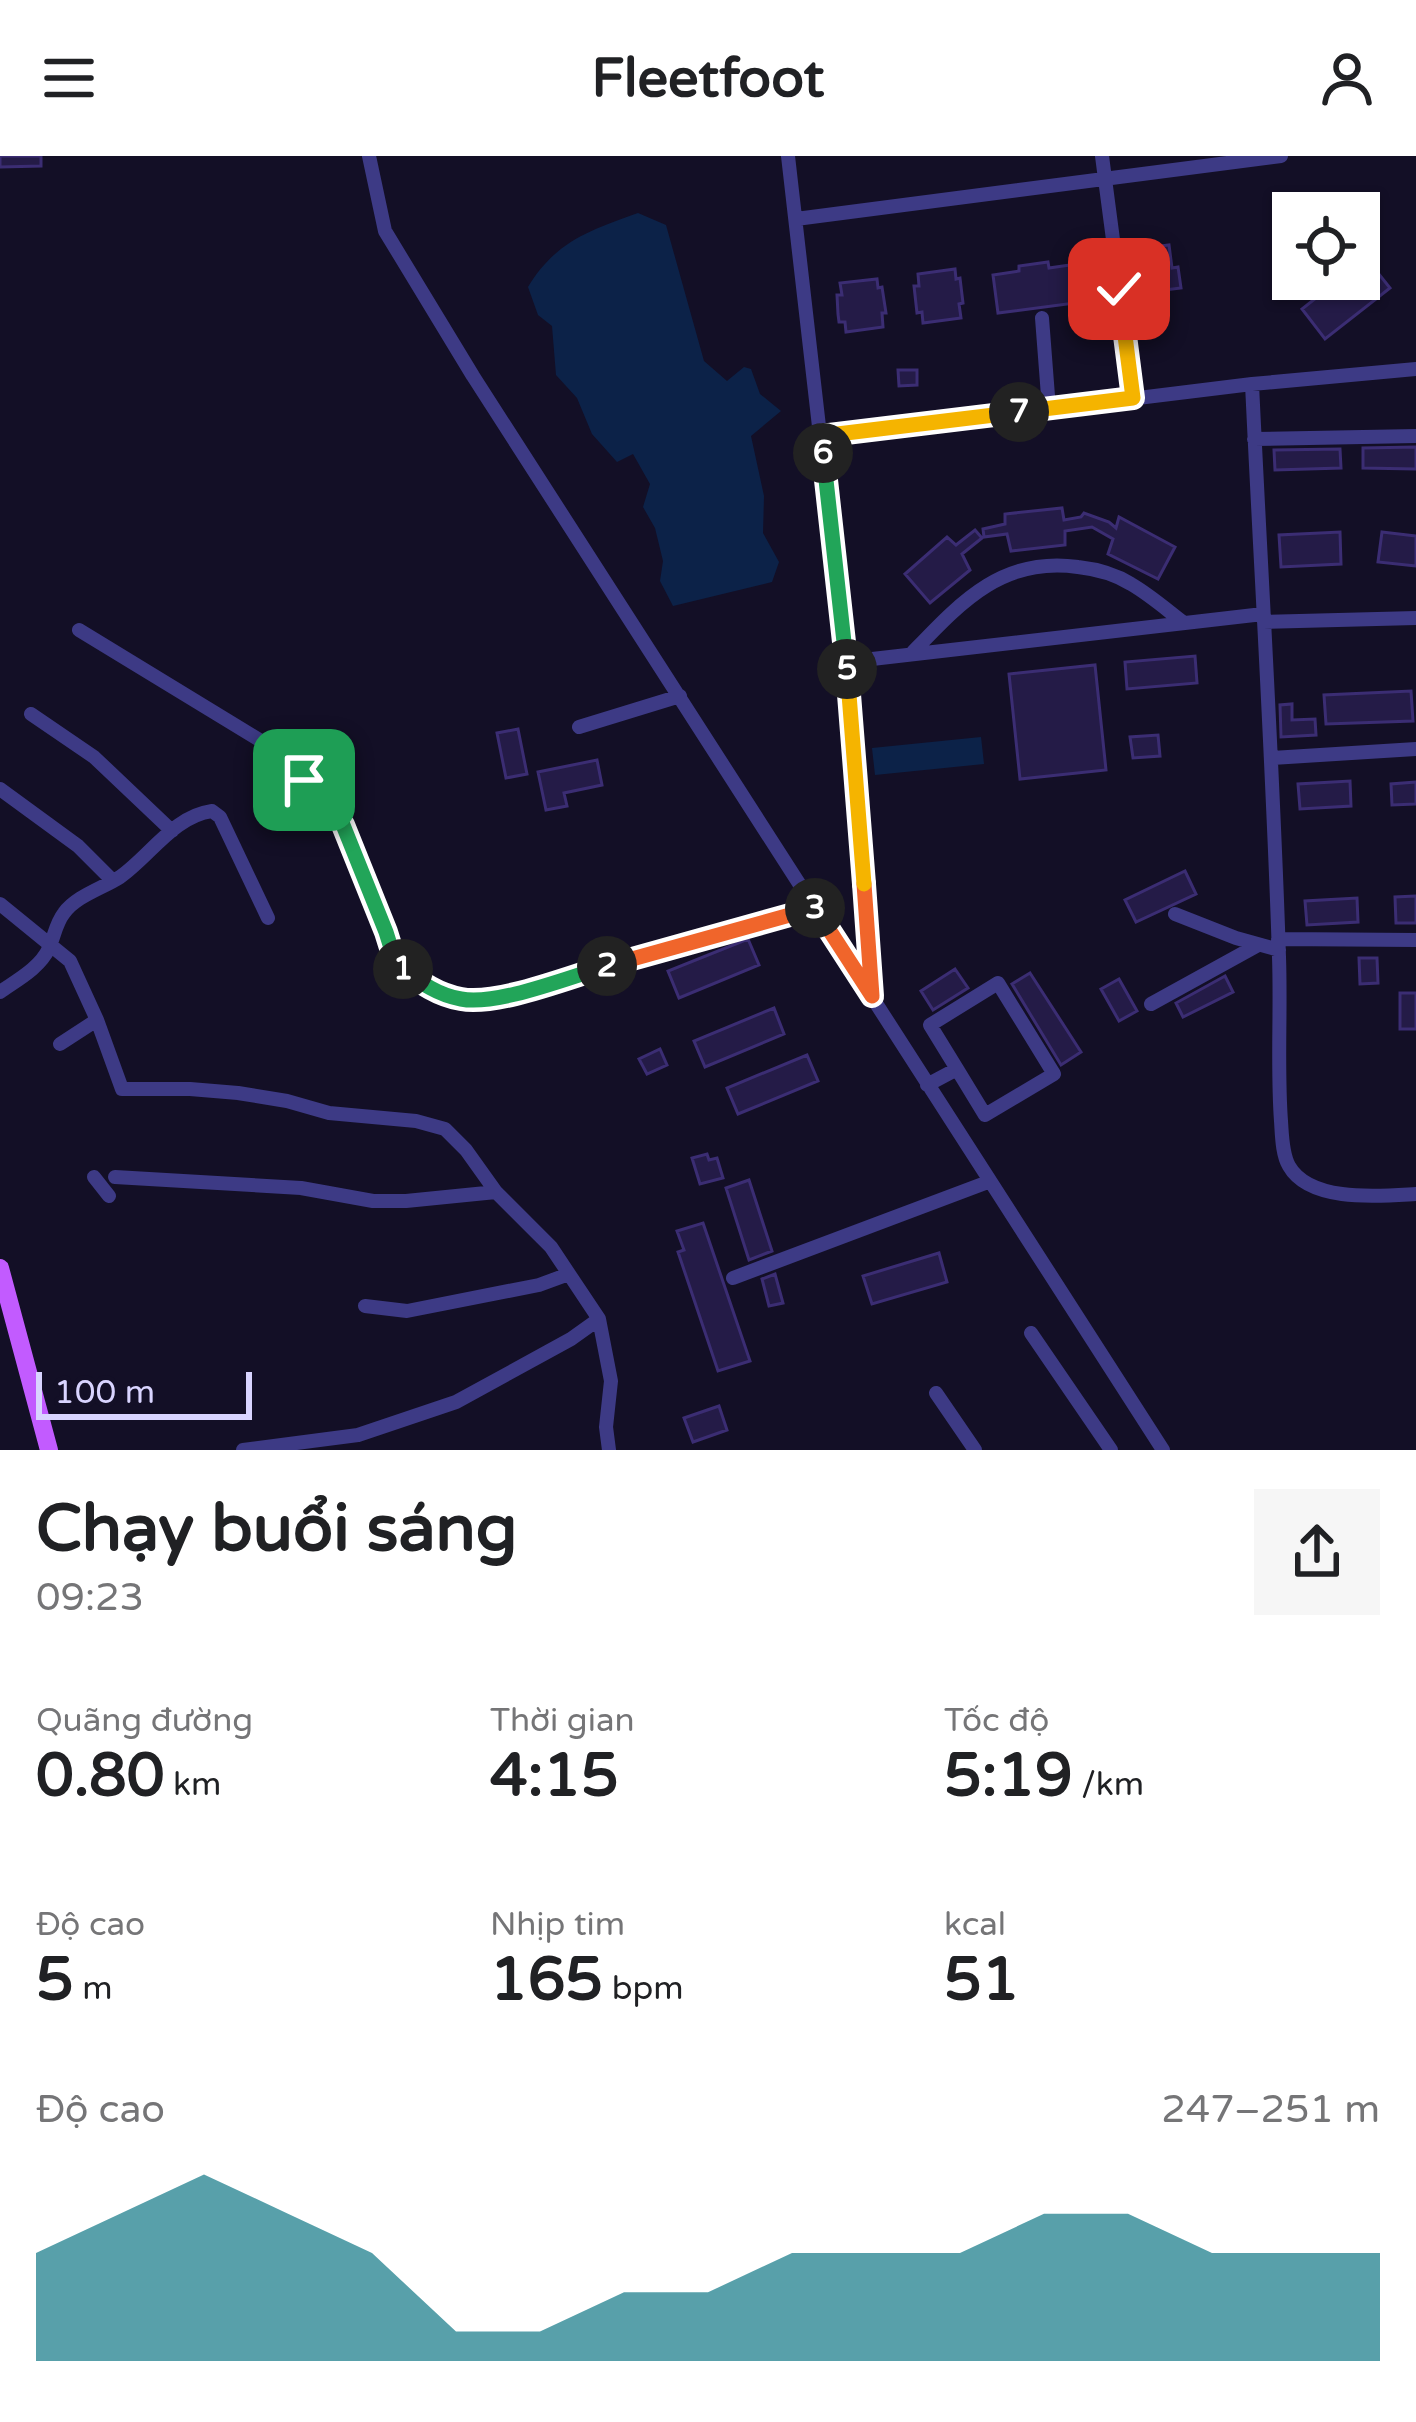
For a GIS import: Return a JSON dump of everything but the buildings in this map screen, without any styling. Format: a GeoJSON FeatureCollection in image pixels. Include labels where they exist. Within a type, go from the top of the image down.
{"type":"FeatureCollection","features":[{"type":"Feature","properties":{"kind":"main road"},"geometry":{"type":"LineString","coordinates":[[0,1268],[49,1450]]}},
{"type":"Feature","properties":{"kind":"street"},"geometry":{"type":"LineString","coordinates":[[369,156],[385,231],[473,376],[1162,1450]]}},
{"type":"Feature","properties":{"kind":"street"},"geometry":{"type":"LineString","coordinates":[[788,156],[846,662],[872,996]]}},
{"type":"Feature","properties":{"kind":"street"},"geometry":{"type":"LineString","coordinates":[[1102,156],[1133,398]]}},
{"type":"Feature","properties":{"kind":"street"},"geometry":{"type":"LineString","coordinates":[[796,219],[1281,156]]}},
{"type":"Feature","properties":{"kind":"street"},"geometry":{"type":"LineString","coordinates":[[1042,318],[1049,409]]}},
{"type":"Feature","properties":{"kind":"street"},"geometry":{"type":"LineString","coordinates":[[821,436],[1416,369]]}},
{"type":"Feature","properties":{"kind":"street"},"geometry":{"type":"LineString","coordinates":[[1252,384],[1272,758],[1280,1104],[1287,1164],[1300,1179],[1326,1190],[1361,1197],[1416,1194]]}},
{"type":"Feature","properties":{"kind":"street"},"geometry":{"type":"LineString","coordinates":[[1254,439],[1416,436]]}},
{"type":"Feature","properties":{"kind":"street"},"geometry":{"type":"LineString","coordinates":[[911,655],[977,590],[1038,566],[1074,566],[1117,576],[1184,623]]}},
{"type":"Feature","properties":{"kind":"street"},"geometry":{"type":"LineString","coordinates":[[846,662],[1184,623],[1416,618]]}},
{"type":"Feature","properties":{"kind":"street"},"geometry":{"type":"LineString","coordinates":[[79,630],[266,744],[304,780],[343,825],[396,964],[426,988],[460,999],[487,1000],[814,907]]}},
{"type":"Feature","properties":{"kind":"street"},"geometry":{"type":"LineString","coordinates":[[579,728],[680,696]]}},
{"type":"Feature","properties":{"kind":"street"},"geometry":{"type":"LineString","coordinates":[[31,714],[94,757],[172,831]]}},
{"type":"Feature","properties":{"kind":"street"},"geometry":{"type":"LineString","coordinates":[[1272,758],[1416,748]]}},
{"type":"Feature","properties":{"kind":"street"},"geometry":{"type":"LineString","coordinates":[[0,789],[78,845],[113,881]]}},
{"type":"Feature","properties":{"kind":"street"},"geometry":{"type":"LineString","coordinates":[[0,992],[38,964],[64,911],[140,862],[172,831],[203,812],[220,817],[268,918]]}},
{"type":"Feature","properties":{"kind":"street"},"geometry":{"type":"LineString","coordinates":[[0,904],[70,961],[122,1089],[238,1093],[329,1113],[416,1121],[445,1129],[496,1192],[551,1247],[599,1319],[610,1381],[609,1450]]}},
{"type":"Feature","properties":{"kind":"street"},"geometry":{"type":"LineString","coordinates":[[1175,914],[1258,944],[1416,940]]}},
{"type":"Feature","properties":{"kind":"street"},"geometry":{"type":"LineString","coordinates":[[1151,1004],[1258,944]]}},
{"type":"Feature","properties":{"kind":"street"},"geometry":{"type":"LineString","coordinates":[[998,983],[1054,1074],[985,1115],[957,1069],[930,1025],[998,983]]}},
{"type":"Feature","properties":{"kind":"street"},"geometry":{"type":"LineString","coordinates":[[60,1043],[97,1020]]}},
{"type":"Feature","properties":{"kind":"street"},"geometry":{"type":"LineString","coordinates":[[927,1084],[957,1069]]}},
{"type":"Feature","properties":{"kind":"street"},"geometry":{"type":"LineString","coordinates":[[94,1177],[109,1196]]}},
{"type":"Feature","properties":{"kind":"street"},"geometry":{"type":"LineString","coordinates":[[115,1177],[301,1188],[374,1201],[496,1192]]}},
{"type":"Feature","properties":{"kind":"street"},"geometry":{"type":"LineString","coordinates":[[733,1278],[988,1182]]}},
{"type":"Feature","properties":{"kind":"street"},"geometry":{"type":"LineString","coordinates":[[365,1306],[406,1311],[539,1285],[569,1274]]}},
{"type":"Feature","properties":{"kind":"street"},"geometry":{"type":"LineString","coordinates":[[243,1450],[358,1436],[456,1402],[599,1319]]}},
{"type":"Feature","properties":{"kind":"street"},"geometry":{"type":"LineString","coordinates":[[1031,1333],[1111,1450]]}},
{"type":"Feature","properties":{"kind":"street"},"geometry":{"type":"LineString","coordinates":[[937,1393],[975,1450]]}},
{"type":"Feature","properties":{"kind":"water"},"geometry":{"type":"Polygon","coordinates":[[[638,213],[666,225],[704,361],[727,381],[744,367],[751,369],[760,394],[781,411],[751,436],[764,496],[763,533],[779,562],[772,582],[673,606],[660,581],[663,561],[655,528],[643,507],[650,484],[633,454],[617,462],[592,434],[577,398],[556,375],[552,326],[538,315],[528,287],[562,248],[638,213]]]}},
{"type":"Feature","properties":{"kind":"water"},"geometry":{"type":"Polygon","coordinates":[[[981,737],[984,764],[875,775],[872,748],[981,737]]]}},
{"type":"Feature","properties":{"kind":"route"},"geometry":{"type":"LineString","coordinates":[[304,780],[343,825],[396,964],[426,988],[460,999],[487,1000],[814,907],[872,996],[846,662],[821,436],[1133,398],[1119,289]]}}]}
